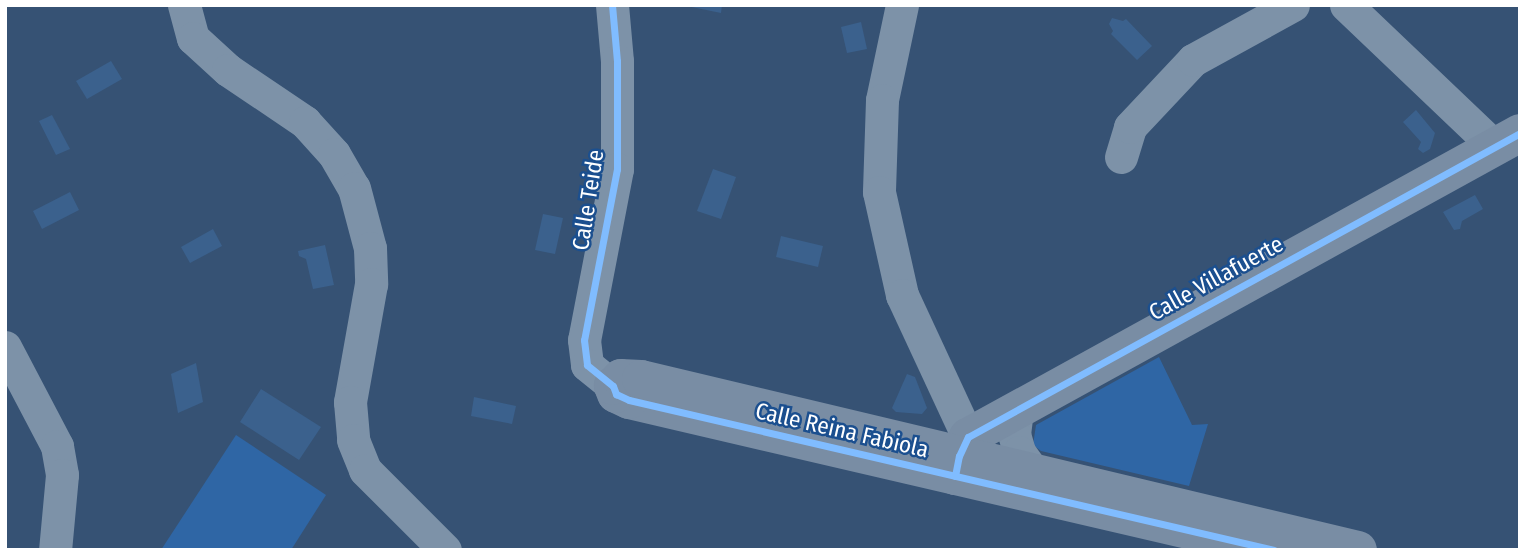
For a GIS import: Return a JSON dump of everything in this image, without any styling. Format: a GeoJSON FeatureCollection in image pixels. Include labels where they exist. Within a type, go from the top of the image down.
{"type":"FeatureCollection","features":[{"type":"Feature","properties":{"kind":"street"},"geometry":{"type":"LineString","coordinates":[[184,5],[193,38],[229,70],[305,122],[334,154],[354,188],[370,248],[371,284],[350,402],[353,440],[365,470],[445,550]]}},
{"type":"Feature","properties":{"kind":"street","name":"Calle Teide"},"geometry":{"type":"LineString","coordinates":[[612,5],[617,61],[617,169],[584,340],[586,365],[627,383]]}},
{"type":"Feature","properties":{"kind":"street"},"geometry":{"type":"LineString","coordinates":[[902,5],[882,100],[879,192],[902,296],[961,456]]}},
{"type":"Feature","properties":{"kind":"street"},"geometry":{"type":"LineString","coordinates":[[1121,156],[1130,127],[1194,60],[1293,5]]}},
{"type":"Feature","properties":{"kind":"street"},"geometry":{"type":"LineString","coordinates":[[1346,5],[1507,139]]}},
{"type":"Feature","properties":{"kind":"street","name":"Calle Villafuerte"},"geometry":{"type":"LineString","coordinates":[[961,456],[1017,410],[1507,139]]}},
{"type":"Feature","properties":{"kind":"street"},"geometry":{"type":"LineString","coordinates":[[5,347],[57,446],[62,475],[55,550]]}},
{"type":"Feature","properties":{"kind":"street","name":"Calle Reina Fabiola"},"geometry":{"type":"LineString","coordinates":[[627,383],[961,456],[1358,550]]}},
{"type":"Feature","properties":{"kind":"street"},"geometry":{"type":"LineString","coordinates":[[1017,410],[1014,434],[1018,452],[1035,474]]}},
{"type":"Feature","properties":{"kind":"street","name":"Calle Reina Fabiola"},"geometry":{"type":"LineString","coordinates":[[961,456],[1273,550]]}},
{"type":"Feature","properties":{"kind":"shaded area"},"geometry":{"type":"Polygon","coordinates":[[[682,5],[722,5],[721,13],[682,5]]]}},
{"type":"Feature","properties":{"kind":"shaded area"},"geometry":{"type":"Polygon","coordinates":[[[1112,18],[1123,21],[1126,19],[1152,46],[1137,60],[1111,34],[1113,31],[1109,24],[1112,18]]]}},
{"type":"Feature","properties":{"kind":"shaded area"},"geometry":{"type":"Polygon","coordinates":[[[861,22],[867,49],[847,53],[841,27],[861,22]]]}},
{"type":"Feature","properties":{"kind":"shaded area"},"geometry":{"type":"Polygon","coordinates":[[[111,61],[122,79],[87,99],[76,81],[111,61]]]}},
{"type":"Feature","properties":{"kind":"shaded area"},"geometry":{"type":"Polygon","coordinates":[[[1416,110],[1435,133],[1430,149],[1423,153],[1418,149],[1421,142],[1403,122],[1416,110]]]}},
{"type":"Feature","properties":{"kind":"shaded area"},"geometry":{"type":"Polygon","coordinates":[[[52,115],[70,149],[56,155],[39,121],[52,115]]]}},
{"type":"Feature","properties":{"kind":"shaded area"},"geometry":{"type":"Polygon","coordinates":[[[713,169],[736,177],[721,219],[697,211],[713,169]]]}},
{"type":"Feature","properties":{"kind":"shaded area"},"geometry":{"type":"Polygon","coordinates":[[[70,192],[79,210],[42,229],[33,211],[70,192]]]}},
{"type":"Feature","properties":{"kind":"shaded area"},"geometry":{"type":"Polygon","coordinates":[[[1475,195],[1483,209],[1462,221],[1460,229],[1454,230],[1443,212],[1475,195]]]}},
{"type":"Feature","properties":{"kind":"shaded area"},"geometry":{"type":"Polygon","coordinates":[[[543,214],[563,218],[555,254],[535,250],[543,214]]]}},
{"type":"Feature","properties":{"kind":"shaded area"},"geometry":{"type":"Polygon","coordinates":[[[213,229],[222,246],[190,263],[181,247],[213,229]]]}},
{"type":"Feature","properties":{"kind":"shaded area"},"geometry":{"type":"Polygon","coordinates":[[[781,236],[823,246],[818,267],[776,257],[781,236]]]}},
{"type":"Feature","properties":{"kind":"shaded area"},"geometry":{"type":"Polygon","coordinates":[[[325,245],[334,285],[313,289],[306,259],[299,256],[298,251],[325,245]]]}},
{"type":"Feature","properties":{"kind":"shaded area"},"geometry":{"type":"Polygon","coordinates":[[[1159,357],[1192,425],[1208,424],[1189,486],[1041,451],[1033,445],[1036,425],[1159,357]]]}},
{"type":"Feature","properties":{"kind":"shaded area"},"geometry":{"type":"Polygon","coordinates":[[[196,363],[203,402],[178,413],[171,374],[196,363]]]}},
{"type":"Feature","properties":{"kind":"shaded area"},"geometry":{"type":"Polygon","coordinates":[[[907,374],[915,377],[927,408],[922,414],[896,412],[892,408],[907,374]]]}},
{"type":"Feature","properties":{"kind":"shaded area"},"geometry":{"type":"Polygon","coordinates":[[[261,389],[321,427],[299,460],[240,422],[261,389]]]}},
{"type":"Feature","properties":{"kind":"shaded area"},"geometry":{"type":"Polygon","coordinates":[[[474,397],[516,406],[512,424],[471,416],[474,397]]]}},
{"type":"Feature","properties":{"kind":"shaded area"},"geometry":{"type":"Polygon","coordinates":[[[236,435],[326,495],[291,550],[161,550],[236,435]]]}},
{"type":"Feature","properties":{"kind":"cycle path"},"geometry":{"type":"LineString","coordinates":[[612,5],[617,61],[617,169],[584,340],[587,365],[613,386],[616,394],[629,400],[1274,550]]}},
{"type":"Feature","properties":{"kind":"cycle path"},"geometry":{"type":"LineString","coordinates":[[955,476],[959,456],[968,437],[1520,133]]}}]}
